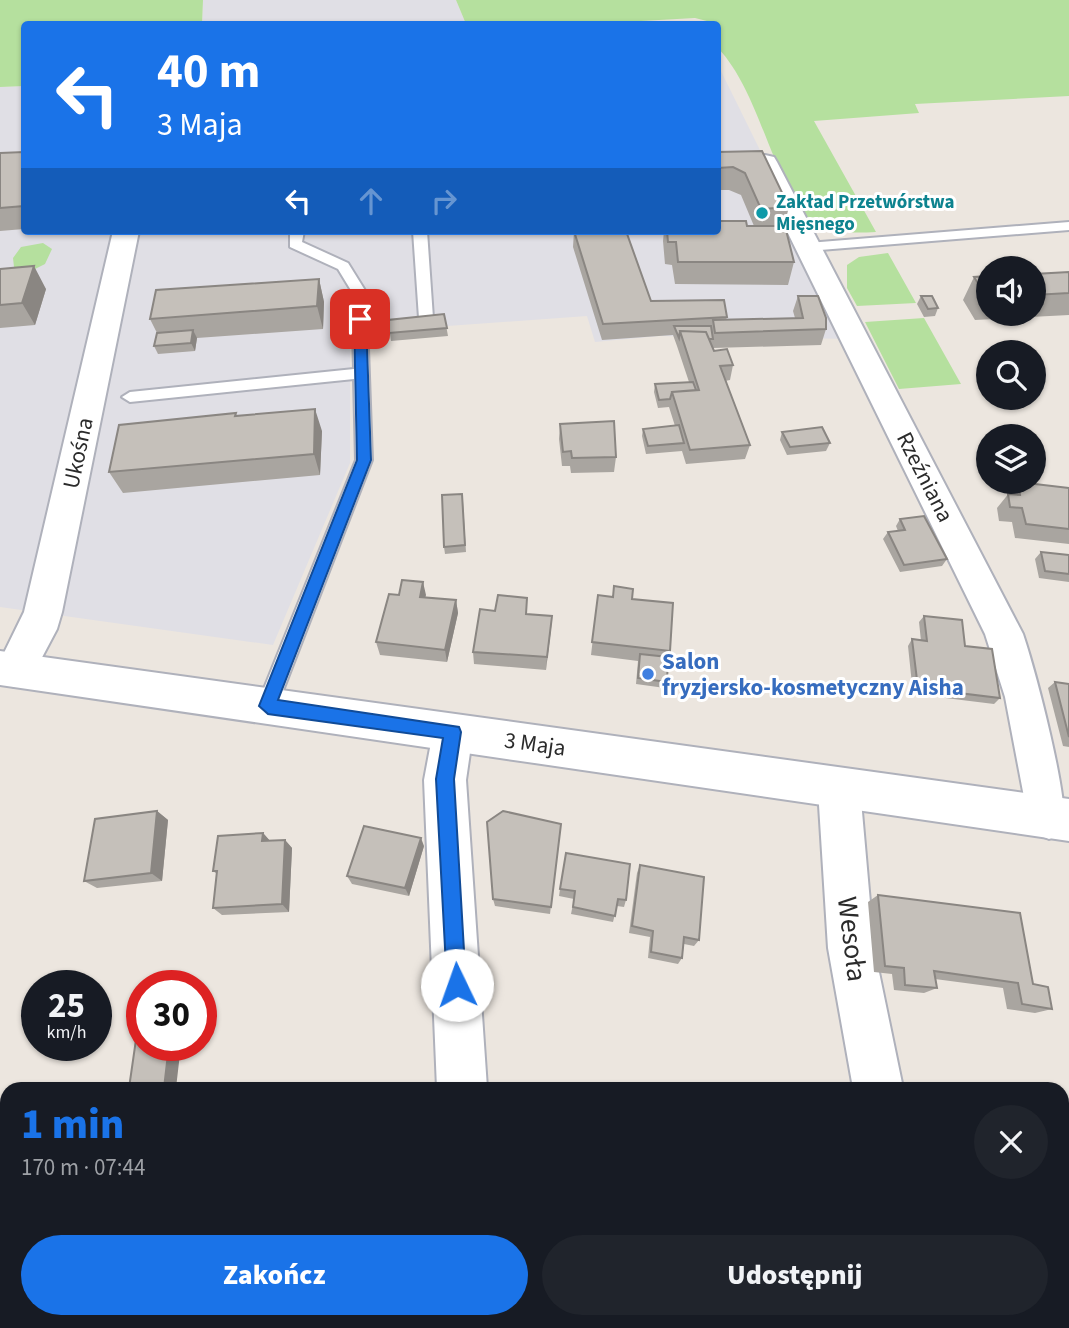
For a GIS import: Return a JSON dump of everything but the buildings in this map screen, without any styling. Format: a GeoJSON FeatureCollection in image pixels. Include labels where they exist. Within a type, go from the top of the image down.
{"type":"FeatureCollection","features":[{"type":"Feature","properties":{"kind":"street","name":"Rzeźniana"},"geometry":{"type":"LineString","coordinates":[[760,151],[1004,634],[1025,696],[1059,819]]}},
{"type":"Feature","properties":{"kind":"street","name":"Ukośna"},"geometry":{"type":"LineString","coordinates":[[8,669],[38,629],[43,612],[125,235]]}},
{"type":"Feature","properties":{"kind":"street","name":"3 Maja"},"geometry":{"type":"LineString","coordinates":[[8,669],[1059,819]]}},
{"type":"Feature","properties":{"kind":"street"},"geometry":{"type":"LineString","coordinates":[[453,732],[445,779],[463,1082]]}},
{"type":"Feature","properties":{"kind":"street","name":"Wesoła"},"geometry":{"type":"LineString","coordinates":[[839,789],[851,948],[877,1082]]}},
{"type":"Feature","properties":{"kind":"lane"},"geometry":{"type":"LineString","coordinates":[[808,247],[1069,226]]}},
{"type":"Feature","properties":{"kind":"lane"},"geometry":{"type":"LineString","coordinates":[[268,706],[364,460],[359,292],[343,266],[295,244],[296,235]]}},
{"type":"Feature","properties":{"kind":"lane"},"geometry":{"type":"LineString","coordinates":[[420,235],[426,318]]}},
{"type":"Feature","properties":{"kind":"lane"},"geometry":{"type":"LineString","coordinates":[[130,397],[361,373]]}},
{"type":"Feature","properties":{"kind":"shaded area"},"geometry":{"type":"Polygon","coordinates":[[[203,0],[456,0],[465,21],[202,21],[203,0]]]}},
{"type":"Feature","properties":{"kind":"shaded area"},"geometry":{"type":"Polygon","coordinates":[[[721,71],[853,339],[659,336],[595,342],[587,316],[350,333],[350,463],[273,645],[0,607],[0,87],[21,86],[21,235],[721,235],[721,71]]]}},
{"type":"Feature","properties":{"kind":"green space"},"geometry":{"type":"Polygon","coordinates":[[[0,0],[203,0],[202,21],[21,21],[21,86],[0,87],[0,0]]]}},
{"type":"Feature","properties":{"kind":"green space"},"geometry":{"type":"Polygon","coordinates":[[[456,0],[1069,0],[1069,96],[915,104],[919,113],[814,121],[876,232],[835,231],[808,219],[796,202],[749,96],[721,52],[721,21],[695,18],[641,21],[465,21],[456,0]]]}},
{"type":"Feature","properties":{"kind":"green space"},"geometry":{"type":"Polygon","coordinates":[[[43,243],[52,249],[45,264],[35,269],[14,267],[13,258],[21,247],[43,243]]]}},
{"type":"Feature","properties":{"kind":"green space"},"geometry":{"type":"Polygon","coordinates":[[[888,253],[916,303],[857,306],[847,288],[847,265],[859,257],[888,253]]]}},
{"type":"Feature","properties":{"kind":"green space"},"geometry":{"type":"Polygon","coordinates":[[[924,318],[961,384],[899,389],[865,322],[924,318]]]}},
{"type":"Feature","properties":{"kind":"place","name":"Zakład Przetwórstwa Mięsnego"},"geometry":{"type":"Point","coordinates":[762,213]}},
{"type":"Feature","properties":{"kind":"place","name":"Salon fryzjersko-kosmetyczny Aisha"},"geometry":{"type":"Point","coordinates":[648,674]}},
{"type":"Feature","properties":{"kind":"route"},"geometry":{"type":"LineString","coordinates":[[360,319],[364,460],[268,706],[453,732],[445,779],[457,985]]}}]}
